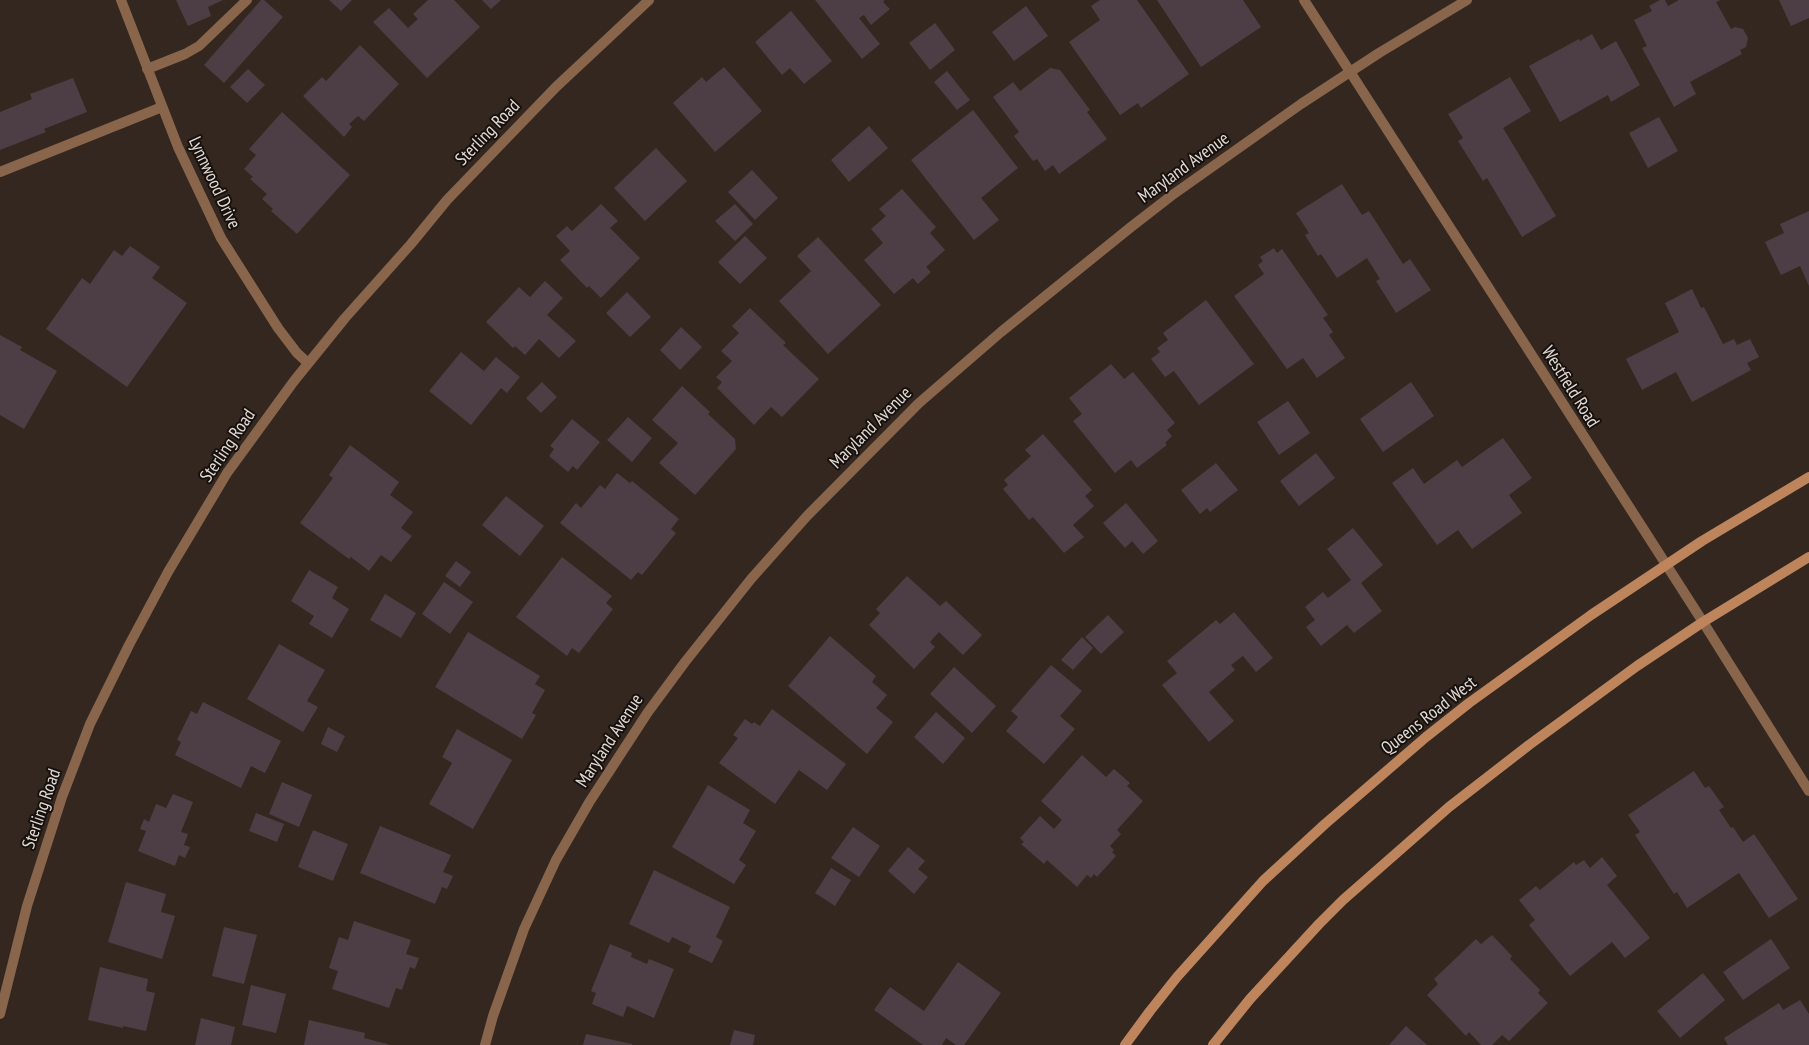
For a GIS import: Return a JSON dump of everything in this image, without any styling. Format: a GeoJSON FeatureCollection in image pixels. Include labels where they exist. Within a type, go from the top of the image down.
{"type":"FeatureCollection","features":[{"type":"Feature","properties":{"kind":"street","name":"Lynnwood Drive"},"geometry":{"type":"LineString","coordinates":[[121,0],[189,171],[222,238],[278,328],[290,345],[308,363]]}},
{"type":"Feature","properties":{"kind":"street"},"geometry":{"type":"LineString","coordinates":[[147,69],[200,46],[247,0]]}},
{"type":"Feature","properties":{"kind":"street","name":"Sterling Road"},"geometry":{"type":"LineString","coordinates":[[0,1014],[17,942],[38,870],[72,769],[90,724],[104,693],[168,572],[227,473],[308,363],[466,180],[556,87],[649,0]]}},
{"type":"Feature","properties":{"kind":"street","name":"Westfield Road"},"geometry":{"type":"LineString","coordinates":[[1304,0],[1703,622],[1809,791]]}},
{"type":"Feature","properties":{"kind":"street","name":"Maryland Avenue"},"geometry":{"type":"LineString","coordinates":[[485,1045],[493,1016],[524,929],[556,860],[590,801],[612,765],[674,676],[720,616],[774,551],[919,403],[1001,332],[1171,196],[1301,104],[1467,0]]}},
{"type":"Feature","properties":{"kind":"street"},"geometry":{"type":"LineString","coordinates":[[0,172],[162,107]]}},
{"type":"Feature","properties":{"kind":"street","name":"Queens Road West"},"geometry":{"type":"LineString","coordinates":[[1126,1045],[1172,984],[1263,881],[1325,824],[1426,737],[1469,703],[1564,634],[1666,565],[1809,477]]}},
{"type":"Feature","properties":{"kind":"street"},"geometry":{"type":"LineString","coordinates":[[1213,1045],[1250,999],[1319,924],[1430,823],[1488,775],[1584,703],[1703,622],[1809,557]]}},
{"type":"Feature","properties":{"kind":"building"},"geometry":{"type":"Polygon","coordinates":[[[176,0],[223,0],[208,7],[211,16],[188,26],[176,0]]]}},
{"type":"Feature","properties":{"kind":"building"},"geometry":{"type":"Polygon","coordinates":[[[261,0],[264,0],[283,17],[224,83],[204,65],[261,0]]]}},
{"type":"Feature","properties":{"kind":"building"},"geometry":{"type":"Polygon","coordinates":[[[329,0],[352,0],[341,11],[329,0]]]}},
{"type":"Feature","properties":{"kind":"building"},"geometry":{"type":"Polygon","coordinates":[[[428,0],[454,0],[480,27],[427,78],[373,22],[389,8],[408,28],[418,19],[413,14],[428,0]]]}},
{"type":"Feature","properties":{"kind":"building"},"geometry":{"type":"Polygon","coordinates":[[[482,0],[501,0],[491,9],[482,0]]]}},
{"type":"Feature","properties":{"kind":"building"},"geometry":{"type":"Polygon","coordinates":[[[815,0],[885,0],[883,2],[890,9],[871,25],[864,15],[859,18],[880,44],[862,59],[815,0]]]}},
{"type":"Feature","properties":{"kind":"building"},"geometry":{"type":"Polygon","coordinates":[[[1100,0],[1137,0],[1189,74],[1141,108],[1138,103],[1120,115],[1069,42],[1100,20],[1091,6],[1100,0]]]}},
{"type":"Feature","properties":{"kind":"building"},"geometry":{"type":"Polygon","coordinates":[[[1157,0],[1243,0],[1261,27],[1201,67],[1157,0]]]}},
{"type":"Feature","properties":{"kind":"building"},"geometry":{"type":"Polygon","coordinates":[[[1660,0],[1665,0],[1668,6],[1679,0],[1721,0],[1716,2],[1731,29],[1735,27],[1743,29],[1748,38],[1746,47],[1740,50],[1742,54],[1690,82],[1696,94],[1674,107],[1642,48],[1647,46],[1634,20],[1652,11],[1649,6],[1660,0]]]}},
{"type":"Feature","properties":{"kind":"building"},"geometry":{"type":"Polygon","coordinates":[[[1779,0],[1809,0],[1809,18],[1791,26],[1779,0]]]}},
{"type":"Feature","properties":{"kind":"building"},"geometry":{"type":"Polygon","coordinates":[[[1026,6],[1048,36],[1014,61],[992,32],[1026,6]]]}},
{"type":"Feature","properties":{"kind":"building"},"geometry":{"type":"Polygon","coordinates":[[[791,11],[832,61],[804,84],[790,68],[782,75],[755,42],[791,11]]]}},
{"type":"Feature","properties":{"kind":"building"},"geometry":{"type":"Polygon","coordinates":[[[935,23],[955,50],[930,70],[909,43],[935,23]]]}},
{"type":"Feature","properties":{"kind":"building"},"geometry":{"type":"Polygon","coordinates":[[[1592,34],[1601,50],[1616,41],[1640,85],[1611,102],[1608,95],[1560,122],[1529,66],[1592,34]]]}},
{"type":"Feature","properties":{"kind":"building"},"geometry":{"type":"Polygon","coordinates":[[[360,45],[399,84],[364,121],[358,116],[349,124],[352,127],[344,137],[303,96],[322,77],[326,81],[360,45]]]}},
{"type":"Feature","properties":{"kind":"building"},"geometry":{"type":"Polygon","coordinates":[[[724,67],[762,111],[715,152],[673,103],[702,77],[706,82],[724,67]]]}},
{"type":"Feature","properties":{"kind":"building"},"geometry":{"type":"Polygon","coordinates":[[[1050,68],[1060,70],[1090,110],[1087,112],[1107,139],[1059,174],[1053,165],[1045,171],[1037,159],[1033,161],[1014,136],[1019,132],[993,97],[1013,82],[1020,91],[1050,68]]]}},
{"type":"Feature","properties":{"kind":"building"},"geometry":{"type":"Polygon","coordinates":[[[248,69],[265,85],[247,103],[230,87],[248,69]]]}},
{"type":"Feature","properties":{"kind":"building"},"geometry":{"type":"Polygon","coordinates":[[[947,71],[970,100],[957,110],[934,82],[947,71]]]}},
{"type":"Feature","properties":{"kind":"building"},"geometry":{"type":"Polygon","coordinates":[[[1510,77],[1531,111],[1503,128],[1556,216],[1522,237],[1487,178],[1483,181],[1458,141],[1463,138],[1448,114],[1510,77]]]}},
{"type":"Feature","properties":{"kind":"building"},"geometry":{"type":"Polygon","coordinates":[[[73,78],[87,112],[44,129],[46,132],[0,150],[0,112],[32,99],[30,94],[73,78]]]}},
{"type":"Feature","properties":{"kind":"building"},"geometry":{"type":"Polygon","coordinates":[[[973,110],[1018,168],[981,198],[999,220],[974,240],[911,160],[973,110]]]}},
{"type":"Feature","properties":{"kind":"building"},"geometry":{"type":"Polygon","coordinates":[[[282,112],[350,175],[297,234],[271,211],[273,209],[262,199],[267,194],[250,179],[253,177],[244,169],[256,155],[249,149],[282,112]]]}},
{"type":"Feature","properties":{"kind":"building"},"geometry":{"type":"Polygon","coordinates":[[[1659,117],[1678,151],[1648,168],[1629,133],[1659,117]]]}},
{"type":"Feature","properties":{"kind":"building"},"geometry":{"type":"Polygon","coordinates":[[[869,126],[888,148],[849,182],[831,160],[869,126]]]}},
{"type":"Feature","properties":{"kind":"building"},"geometry":{"type":"Polygon","coordinates":[[[656,148],[687,181],[645,221],[614,188],[656,148]]]}},
{"type":"Feature","properties":{"kind":"building"},"geometry":{"type":"Polygon","coordinates":[[[752,170],[778,198],[755,220],[728,192],[752,170]]]}},
{"type":"Feature","properties":{"kind":"building"},"geometry":{"type":"Polygon","coordinates":[[[1342,184],[1362,215],[1369,211],[1403,264],[1410,259],[1431,290],[1396,313],[1376,281],[1380,279],[1367,258],[1337,278],[1321,254],[1318,256],[1305,235],[1309,233],[1296,213],[1342,184]]]}},
{"type":"Feature","properties":{"kind":"building"},"geometry":{"type":"Polygon","coordinates":[[[902,189],[936,227],[930,233],[945,250],[926,267],[931,272],[918,284],[913,278],[894,294],[864,260],[883,243],[871,229],[886,216],[879,209],[902,189]]]}},
{"type":"Feature","properties":{"kind":"building"},"geometry":{"type":"Polygon","coordinates":[[[601,204],[618,221],[610,228],[640,258],[601,298],[589,286],[587,288],[560,260],[570,251],[556,236],[567,226],[572,231],[601,204]]]}},
{"type":"Feature","properties":{"kind":"building"},"geometry":{"type":"Polygon","coordinates":[[[735,204],[753,224],[735,241],[715,221],[735,204]]]}},
{"type":"Feature","properties":{"kind":"building"},"geometry":{"type":"Polygon","coordinates":[[[1809,211],[1809,286],[1800,266],[1781,275],[1765,242],[1784,233],[1780,224],[1809,211]]]}},
{"type":"Feature","properties":{"kind":"building"},"geometry":{"type":"Polygon","coordinates":[[[745,236],[767,258],[740,284],[718,262],[745,236]]]}},
{"type":"Feature","properties":{"kind":"building"},"geometry":{"type":"Polygon","coordinates":[[[818,237],[881,305],[828,354],[779,301],[811,271],[797,256],[818,237]]]}},
{"type":"Feature","properties":{"kind":"building"},"geometry":{"type":"Polygon","coordinates":[[[130,246],[160,267],[152,278],[187,303],[127,387],[46,329],[82,278],[90,284],[114,250],[122,256],[130,246]]]}},
{"type":"Feature","properties":{"kind":"building"},"geometry":{"type":"Polygon","coordinates":[[[1274,248],[1277,253],[1282,249],[1328,315],[1323,318],[1333,332],[1329,335],[1345,358],[1317,378],[1303,358],[1287,369],[1234,296],[1264,274],[1258,265],[1263,261],[1260,257],[1274,248]]]}},
{"type":"Feature","properties":{"kind":"building"},"geometry":{"type":"Polygon","coordinates":[[[545,281],[563,298],[547,315],[576,341],[559,358],[539,339],[525,355],[515,346],[513,348],[486,322],[519,287],[530,297],[545,281]]]}},
{"type":"Feature","properties":{"kind":"building"},"geometry":{"type":"Polygon","coordinates":[[[1692,289],[1701,308],[1704,307],[1723,344],[1734,339],[1737,345],[1750,339],[1759,357],[1747,363],[1751,370],[1692,402],[1676,372],[1642,390],[1626,359],[1679,332],[1665,303],[1692,289]]]}},
{"type":"Feature","properties":{"kind":"building"},"geometry":{"type":"Polygon","coordinates":[[[627,292],[651,317],[630,337],[606,313],[627,292]]]}},
{"type":"Feature","properties":{"kind":"building"},"geometry":{"type":"Polygon","coordinates":[[[1206,300],[1254,364],[1199,405],[1174,371],[1165,377],[1151,359],[1160,352],[1157,348],[1168,340],[1163,333],[1206,300]]]}},
{"type":"Feature","properties":{"kind":"building"},"geometry":{"type":"Polygon","coordinates":[[[750,308],[786,343],[783,345],[819,379],[782,417],[771,407],[754,425],[717,388],[722,382],[716,377],[732,361],[721,351],[739,333],[732,326],[750,308]]]}},
{"type":"Feature","properties":{"kind":"building"},"geometry":{"type":"Polygon","coordinates":[[[681,327],[702,347],[680,370],[660,350],[681,327]]]}},
{"type":"Feature","properties":{"kind":"building"},"geometry":{"type":"Polygon","coordinates":[[[0,335],[22,347],[20,350],[57,371],[24,429],[0,415],[0,335]]]}},
{"type":"Feature","properties":{"kind":"building"},"geometry":{"type":"Polygon","coordinates":[[[461,352],[484,371],[496,357],[520,377],[507,393],[501,388],[471,425],[429,391],[461,352]]]}},
{"type":"Feature","properties":{"kind":"building"},"geometry":{"type":"Polygon","coordinates":[[[1111,364],[1124,379],[1133,372],[1175,423],[1167,430],[1172,436],[1165,443],[1167,445],[1137,468],[1131,460],[1115,473],[1073,421],[1082,414],[1069,398],[1111,364]]]}},
{"type":"Feature","properties":{"kind":"building"},"geometry":{"type":"Polygon","coordinates":[[[542,382],[557,397],[541,413],[526,398],[542,382]]]}},
{"type":"Feature","properties":{"kind":"building"},"geometry":{"type":"Polygon","coordinates":[[[1411,382],[1434,416],[1383,452],[1360,419],[1411,382]]]}},
{"type":"Feature","properties":{"kind":"building"},"geometry":{"type":"Polygon","coordinates":[[[682,386],[735,439],[736,449],[695,495],[659,463],[678,443],[652,420],[682,386]]]}},
{"type":"Feature","properties":{"kind":"building"},"geometry":{"type":"Polygon","coordinates":[[[1288,401],[1310,433],[1279,455],[1257,422],[1288,401]]]}},
{"type":"Feature","properties":{"kind":"building"},"geometry":{"type":"Polygon","coordinates":[[[628,417],[652,438],[632,462],[607,440],[628,417]]]}},
{"type":"Feature","properties":{"kind":"building"},"geometry":{"type":"Polygon","coordinates":[[[572,419],[600,442],[577,470],[573,466],[568,472],[549,456],[554,449],[550,446],[572,419]]]}},
{"type":"Feature","properties":{"kind":"building"},"geometry":{"type":"Polygon","coordinates":[[[1043,434],[1092,490],[1085,496],[1094,506],[1073,525],[1084,537],[1064,553],[1033,517],[1029,520],[1003,489],[1008,485],[1004,480],[1031,456],[1025,450],[1043,434]]]}},
{"type":"Feature","properties":{"kind":"building"},"geometry":{"type":"Polygon","coordinates":[[[1503,438],[1532,478],[1509,495],[1522,513],[1472,549],[1458,530],[1437,545],[1392,483],[1413,468],[1424,484],[1457,460],[1462,467],[1503,438]]]}},
{"type":"Feature","properties":{"kind":"building"},"geometry":{"type":"Polygon","coordinates":[[[350,445],[399,482],[390,495],[413,512],[401,528],[412,536],[391,562],[381,555],[369,571],[351,557],[349,559],[300,523],[333,478],[329,475],[350,445]]]}},
{"type":"Feature","properties":{"kind":"building"},"geometry":{"type":"Polygon","coordinates":[[[1316,453],[1335,478],[1299,506],[1280,481],[1316,453]]]}},
{"type":"Feature","properties":{"kind":"building"},"geometry":{"type":"Polygon","coordinates":[[[1216,463],[1238,490],[1210,512],[1207,508],[1200,514],[1181,490],[1216,463]]]}},
{"type":"Feature","properties":{"kind":"building"},"geometry":{"type":"Polygon","coordinates":[[[617,473],[630,483],[632,481],[679,519],[671,529],[676,533],[642,575],[638,572],[631,580],[560,523],[576,503],[581,508],[600,485],[605,489],[617,473]]]}},
{"type":"Feature","properties":{"kind":"building"},"geometry":{"type":"Polygon","coordinates":[[[506,496],[544,526],[520,556],[482,525],[506,496]]]}},
{"type":"Feature","properties":{"kind":"building"},"geometry":{"type":"Polygon","coordinates":[[[1126,503],[1158,541],[1143,554],[1132,541],[1125,548],[1103,523],[1126,503]]]}},
{"type":"Feature","properties":{"kind":"building"},"geometry":{"type":"Polygon","coordinates":[[[1353,528],[1383,565],[1361,583],[1382,611],[1354,633],[1347,625],[1321,646],[1306,627],[1315,620],[1305,607],[1323,592],[1328,598],[1351,580],[1327,549],[1353,528]]]}},
{"type":"Feature","properties":{"kind":"building"},"geometry":{"type":"Polygon","coordinates":[[[562,557],[612,596],[606,603],[613,609],[579,653],[572,648],[567,656],[516,617],[562,557]]]}},
{"type":"Feature","properties":{"kind":"building"},"geometry":{"type":"Polygon","coordinates":[[[456,561],[471,572],[460,587],[445,576],[456,561]]]}},
{"type":"Feature","properties":{"kind":"building"},"geometry":{"type":"Polygon","coordinates":[[[309,570],[338,587],[332,598],[349,609],[332,638],[309,624],[314,616],[291,601],[309,570]]]}},
{"type":"Feature","properties":{"kind":"building"},"geometry":{"type":"Polygon","coordinates":[[[907,576],[940,606],[946,601],[982,635],[963,655],[939,632],[930,642],[935,647],[914,669],[869,625],[880,613],[876,609],[907,576]]]}},
{"type":"Feature","properties":{"kind":"building"},"geometry":{"type":"Polygon","coordinates":[[[444,582],[473,602],[450,634],[422,614],[444,582]]]}},
{"type":"Feature","properties":{"kind":"building"},"geometry":{"type":"Polygon","coordinates":[[[385,594],[416,613],[401,638],[370,620],[385,594]]]}},
{"type":"Feature","properties":{"kind":"building"},"geometry":{"type":"Polygon","coordinates":[[[1234,612],[1273,658],[1256,672],[1243,656],[1231,665],[1235,670],[1209,692],[1234,721],[1209,742],[1162,685],[1177,673],[1167,661],[1216,620],[1220,624],[1234,612]]]}},
{"type":"Feature","properties":{"kind":"building"},"geometry":{"type":"Polygon","coordinates":[[[1108,615],[1124,632],[1101,654],[1085,637],[1108,615]]]}},
{"type":"Feature","properties":{"kind":"building"},"geometry":{"type":"Polygon","coordinates":[[[468,632],[540,676],[535,684],[545,690],[532,713],[536,715],[522,739],[435,687],[468,632]]]}},
{"type":"Feature","properties":{"kind":"building"},"geometry":{"type":"Polygon","coordinates":[[[830,636],[876,676],[872,682],[887,695],[876,708],[893,722],[867,754],[788,686],[830,636]]]}},
{"type":"Feature","properties":{"kind":"building"},"geometry":{"type":"Polygon","coordinates":[[[1082,637],[1093,648],[1073,670],[1061,660],[1082,637]]]}},
{"type":"Feature","properties":{"kind":"building"},"geometry":{"type":"Polygon","coordinates":[[[279,644],[325,670],[307,701],[318,707],[303,732],[247,699],[279,644]]]}},
{"type":"Feature","properties":{"kind":"building"},"geometry":{"type":"Polygon","coordinates":[[[1051,665],[1082,691],[1060,716],[1075,729],[1044,764],[1006,731],[1018,717],[1011,711],[1051,665]]]}},
{"type":"Feature","properties":{"kind":"building"},"geometry":{"type":"Polygon","coordinates":[[[954,667],[996,706],[972,733],[930,694],[954,667]]]}},
{"type":"Feature","properties":{"kind":"building"},"geometry":{"type":"Polygon","coordinates":[[[203,702],[281,741],[265,773],[251,766],[241,788],[175,755],[181,742],[177,740],[191,711],[197,714],[203,702]]]}},
{"type":"Feature","properties":{"kind":"building"},"geometry":{"type":"Polygon","coordinates":[[[772,709],[846,764],[827,790],[799,770],[775,804],[719,763],[738,738],[733,735],[745,719],[752,724],[754,722],[760,726],[772,709]]]}},
{"type":"Feature","properties":{"kind":"building"},"geometry":{"type":"Polygon","coordinates":[[[936,712],[965,738],[943,764],[914,737],[936,712]]]}},
{"type":"Feature","properties":{"kind":"building"},"geometry":{"type":"Polygon","coordinates":[[[328,727],[345,736],[337,752],[321,744],[328,727]]]}},
{"type":"Feature","properties":{"kind":"building"},"geometry":{"type":"Polygon","coordinates":[[[457,729],[512,760],[473,829],[429,804],[452,763],[442,757],[457,729]]]}},
{"type":"Feature","properties":{"kind":"building"},"geometry":{"type":"Polygon","coordinates":[[[1082,755],[1106,777],[1114,769],[1130,783],[1127,786],[1143,801],[1117,830],[1121,834],[1110,846],[1116,856],[1097,877],[1094,874],[1091,878],[1087,875],[1077,887],[1047,860],[1044,864],[1021,844],[1024,842],[1020,838],[1040,816],[1054,829],[1062,820],[1041,801],[1082,755]]]}},
{"type":"Feature","properties":{"kind":"building"},"geometry":{"type":"Polygon","coordinates":[[[1694,771],[1705,788],[1709,786],[1724,807],[1719,810],[1731,828],[1733,827],[1743,842],[1754,834],[1798,899],[1769,918],[1739,873],[1687,908],[1677,892],[1674,894],[1635,835],[1640,832],[1628,815],[1694,771]]]}},
{"type":"Feature","properties":{"kind":"building"},"geometry":{"type":"Polygon","coordinates":[[[282,782],[312,795],[299,827],[269,814],[282,782]]]}},
{"type":"Feature","properties":{"kind":"building"},"geometry":{"type":"Polygon","coordinates":[[[708,785],[750,810],[743,823],[756,831],[739,860],[746,865],[734,884],[672,847],[708,785]]]}},
{"type":"Feature","properties":{"kind":"building"},"geometry":{"type":"Polygon","coordinates":[[[173,794],[193,802],[181,832],[188,834],[184,845],[190,847],[185,858],[179,855],[175,866],[138,851],[146,831],[140,829],[144,819],[149,822],[156,804],[166,808],[173,794]]]}},
{"type":"Feature","properties":{"kind":"building"},"geometry":{"type":"Polygon","coordinates":[[[256,813],[284,824],[277,842],[249,831],[256,813]]]}},
{"type":"Feature","properties":{"kind":"building"},"geometry":{"type":"Polygon","coordinates":[[[380,826],[451,855],[443,872],[453,876],[447,889],[442,887],[435,904],[360,873],[380,826]]]}},
{"type":"Feature","properties":{"kind":"building"},"geometry":{"type":"Polygon","coordinates":[[[853,827],[880,846],[859,877],[831,858],[853,827]]]}},
{"type":"Feature","properties":{"kind":"building"},"geometry":{"type":"Polygon","coordinates":[[[313,830],[348,844],[333,881],[298,867],[313,830]]]}},
{"type":"Feature","properties":{"kind":"building"},"geometry":{"type":"Polygon","coordinates":[[[908,847],[925,861],[918,869],[928,877],[914,894],[888,871],[908,847]]]}},
{"type":"Feature","properties":{"kind":"building"},"geometry":{"type":"Polygon","coordinates":[[[1602,857],[1617,876],[1607,885],[1650,938],[1625,958],[1612,942],[1570,976],[1529,925],[1535,920],[1519,900],[1536,886],[1540,890],[1574,862],[1576,865],[1584,860],[1590,868],[1602,857]]]}},
{"type":"Feature","properties":{"kind":"building"},"geometry":{"type":"Polygon","coordinates":[[[831,868],[851,880],[835,906],[815,893],[831,868]]]}},
{"type":"Feature","properties":{"kind":"building"},"geometry":{"type":"Polygon","coordinates":[[[654,870],[730,907],[716,937],[723,941],[712,963],[688,952],[691,946],[672,937],[669,943],[629,924],[654,870]]]}},
{"type":"Feature","properties":{"kind":"building"},"geometry":{"type":"Polygon","coordinates":[[[126,882],[166,894],[161,912],[175,916],[162,959],[108,942],[126,882]]]}},
{"type":"Feature","properties":{"kind":"building"},"geometry":{"type":"Polygon","coordinates":[[[354,921],[411,940],[406,954],[419,958],[415,969],[410,967],[402,990],[396,988],[389,1008],[332,989],[338,971],[329,968],[339,937],[348,940],[354,921]]]}},
{"type":"Feature","properties":{"kind":"building"},"geometry":{"type":"Polygon","coordinates":[[[224,927],[257,935],[244,984],[212,976],[224,927]]]}},
{"type":"Feature","properties":{"kind":"building"},"geometry":{"type":"Polygon","coordinates":[[[1492,935],[1512,956],[1510,959],[1540,990],[1538,993],[1548,1003],[1509,1041],[1502,1035],[1492,1045],[1481,1045],[1469,1032],[1466,1036],[1427,995],[1438,984],[1434,979],[1476,939],[1481,944],[1492,935]]]}},
{"type":"Feature","properties":{"kind":"building"},"geometry":{"type":"Polygon","coordinates":[[[1771,939],[1790,968],[1743,1000],[1723,972],[1771,939]]]}},
{"type":"Feature","properties":{"kind":"building"},"geometry":{"type":"Polygon","coordinates":[[[610,944],[632,953],[631,957],[647,964],[649,959],[674,969],[654,1018],[627,1006],[623,1017],[592,1004],[596,993],[591,991],[610,944]]]}},
{"type":"Feature","properties":{"kind":"building"},"geometry":{"type":"Polygon","coordinates":[[[958,962],[1001,993],[964,1045],[956,1045],[946,1038],[942,1045],[923,1045],[874,1010],[890,987],[924,1011],[958,962]]]}},
{"type":"Feature","properties":{"kind":"building"},"geometry":{"type":"Polygon","coordinates":[[[100,967],[148,979],[146,991],[155,993],[146,1031],[88,1020],[100,967]]]}},
{"type":"Feature","properties":{"kind":"building"},"geometry":{"type":"Polygon","coordinates":[[[1703,973],[1725,1000],[1680,1038],[1657,1011],[1703,973]]]}},
{"type":"Feature","properties":{"kind":"building"},"geometry":{"type":"Polygon","coordinates":[[[251,985],[286,994],[276,1033],[242,1025],[251,985]]]}},
{"type":"Feature","properties":{"kind":"building"},"geometry":{"type":"Polygon","coordinates":[[[1800,1000],[1809,1014],[1809,1045],[1728,1045],[1724,1038],[1779,1003],[1783,1010],[1800,1000]]]}},
{"type":"Feature","properties":{"kind":"building"},"geometry":{"type":"Polygon","coordinates":[[[201,1018],[235,1027],[231,1045],[195,1045],[201,1018]]]}},
{"type":"Feature","properties":{"kind":"building"},"geometry":{"type":"Polygon","coordinates":[[[309,1020],[365,1033],[364,1038],[391,1045],[304,1045],[309,1020]]]}},
{"type":"Feature","properties":{"kind":"building"},"geometry":{"type":"Polygon","coordinates":[[[1406,1026],[1427,1045],[1389,1045],[1406,1026]]]}},
{"type":"Feature","properties":{"kind":"building"},"geometry":{"type":"Polygon","coordinates":[[[734,1030],[755,1035],[753,1045],[730,1045],[734,1030]]]}},
{"type":"Feature","properties":{"kind":"building"},"geometry":{"type":"Polygon","coordinates":[[[586,1034],[632,1044],[632,1045],[583,1045],[586,1034]]]}}]}
